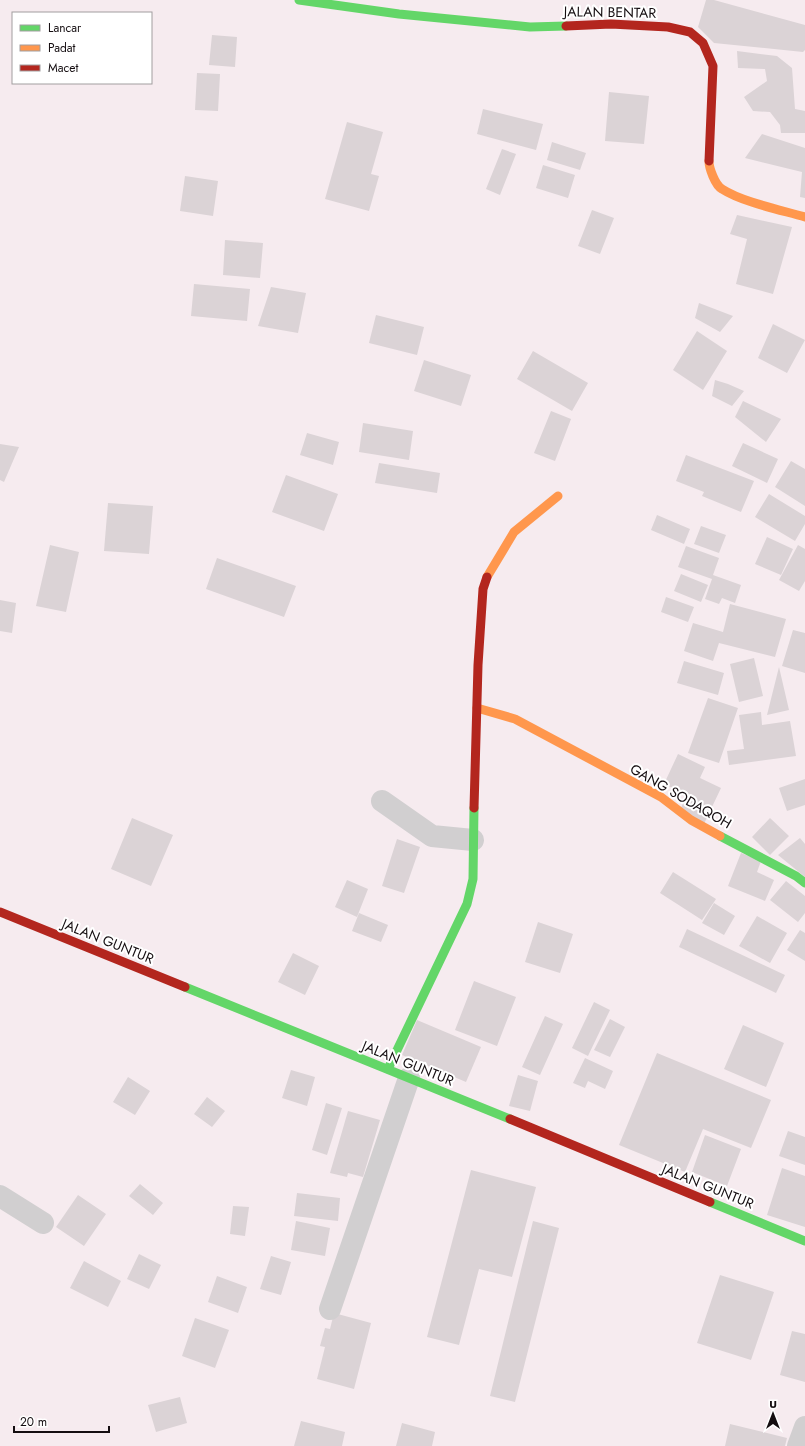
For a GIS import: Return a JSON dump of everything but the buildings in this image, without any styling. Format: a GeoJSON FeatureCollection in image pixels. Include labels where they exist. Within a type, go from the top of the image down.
{"type":"FeatureCollection","features":[{"type":"Feature","properties":{"kind":"street","name":"JALAN BENTAR"},"geometry":{"type":"LineString","coordinates":[[299,0],[399,14],[530,26],[611,24],[668,27],[690,32],[703,43],[713,66],[709,166],[720,188],[739,197],[805,217]]}},
{"type":"Feature","properties":{"kind":"street"},"geometry":{"type":"LineString","coordinates":[[388,1069],[467,904],[473,879],[477,708],[483,589],[490,572],[514,532],[558,496]]}},
{"type":"Feature","properties":{"kind":"street","name":"GANG SODAQOH"},"geometry":{"type":"LineString","coordinates":[[477,708],[515,719],[589,760],[661,797],[691,820],[796,876],[805,883]]}},
{"type":"Feature","properties":{"kind":"street"},"geometry":{"type":"LineString","coordinates":[[382,801],[432,836],[473,840]]}},
{"type":"Feature","properties":{"kind":"street","name":"JALAN GUNTUR"},"geometry":{"type":"LineString","coordinates":[[0,912],[388,1069],[805,1241]]}},
{"type":"Feature","properties":{"kind":"street"},"geometry":{"type":"LineString","coordinates":[[330,1309],[409,1078]]}},
{"type":"Feature","properties":{"kind":"street"},"geometry":{"type":"LineString","coordinates":[[0,1196],[43,1223]]}},
{"type":"Feature","properties":{"kind":"street"},"geometry":{"type":"LineString","coordinates":[[798,1446],[805,1427]]}},
{"type":"Feature","properties":{"kind":"traffic: fast"},"geometry":{"type":"LineString","coordinates":[[299,0],[399,14],[530,27],[566,26]]}},
{"type":"Feature","properties":{"kind":"traffic: fast"},"geometry":{"type":"LineString","coordinates":[[388,1069],[467,904],[473,879],[474,808]]}},
{"type":"Feature","properties":{"kind":"traffic: fast"},"geometry":{"type":"LineString","coordinates":[[720,836],[796,876],[805,883]]}},
{"type":"Feature","properties":{"kind":"traffic: fast"},"geometry":{"type":"LineString","coordinates":[[185,987],[510,1119]]}},
{"type":"Feature","properties":{"kind":"traffic: fast"},"geometry":{"type":"LineString","coordinates":[[710,1202],[805,1241]]}},
{"type":"Feature","properties":{"kind":"traffic: slow"},"geometry":{"type":"LineString","coordinates":[[709,161],[710,168],[717,184],[730,194],[751,202],[805,217]]}},
{"type":"Feature","properties":{"kind":"traffic: slow"},"geometry":{"type":"LineString","coordinates":[[487,577],[514,532],[558,496]]}},
{"type":"Feature","properties":{"kind":"traffic: slow"},"geometry":{"type":"LineString","coordinates":[[477,708],[515,719],[661,797],[691,820],[720,836]]}},
{"type":"Feature","properties":{"kind":"traffic: jam"},"geometry":{"type":"LineString","coordinates":[[566,26],[611,24],[668,27],[690,32],[703,43],[713,66],[709,161]]}},
{"type":"Feature","properties":{"kind":"traffic: jam"},"geometry":{"type":"LineString","coordinates":[[474,808],[478,665],[483,589],[487,577]]}},
{"type":"Feature","properties":{"kind":"traffic: jam"},"geometry":{"type":"LineString","coordinates":[[0,912],[185,987]]}},
{"type":"Feature","properties":{"kind":"traffic: jam"},"geometry":{"type":"LineString","coordinates":[[510,1119],[710,1202]]}}]}
